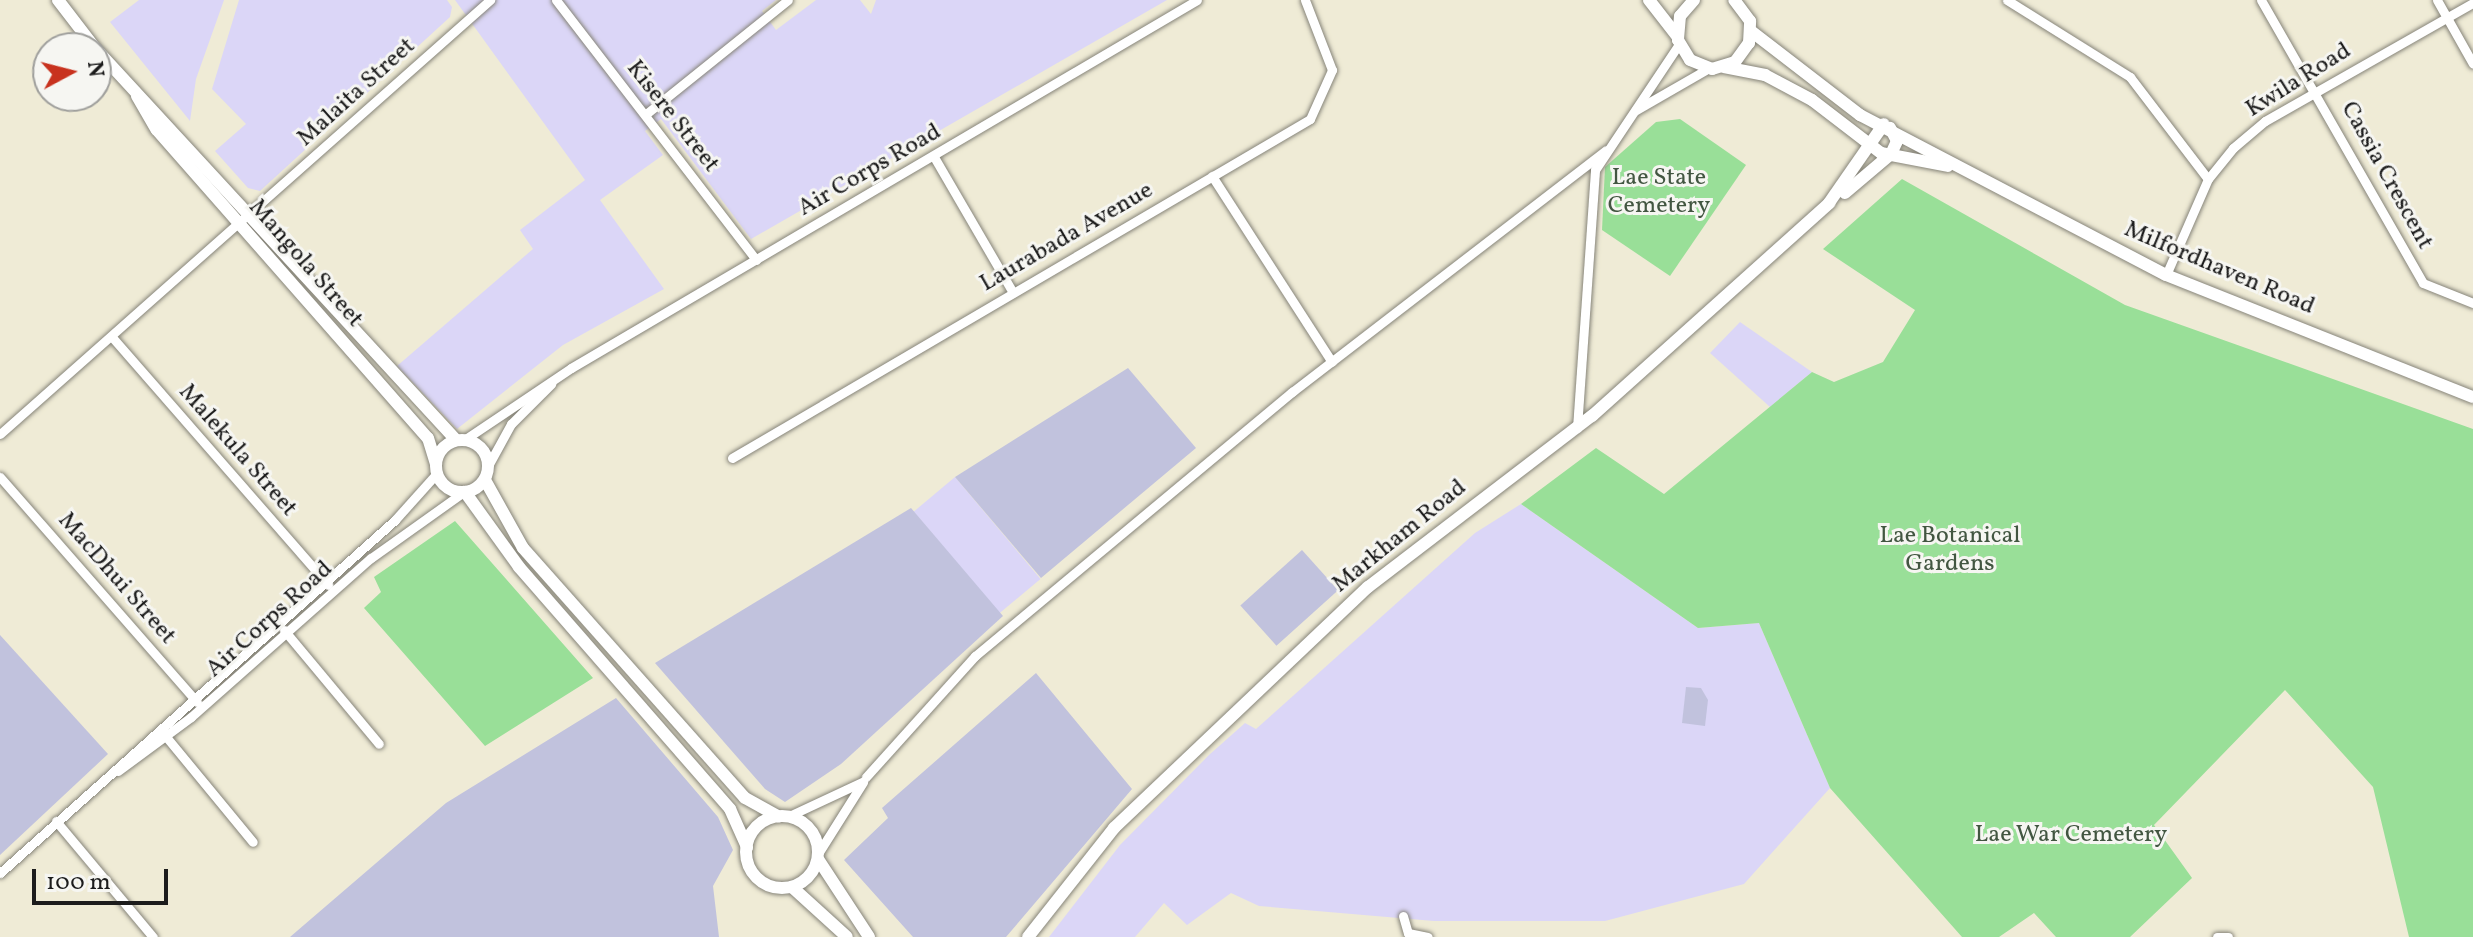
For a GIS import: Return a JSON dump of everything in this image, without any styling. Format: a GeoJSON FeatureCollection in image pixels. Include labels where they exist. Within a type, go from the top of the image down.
{"type":"FeatureCollection","features":[{"type":"Feature","properties":{"kind":"main road","name":"Mangola Street"},"geometry":{"type":"LineString","coordinates":[[58,0],[83,32]]}},
{"type":"Feature","properties":{"kind":"main road"},"geometry":{"type":"LineString","coordinates":[[1649,0],[1690,60],[1709,68]]}},
{"type":"Feature","properties":{"kind":"main road"},"geometry":{"type":"LineString","coordinates":[[1678,40],[1680,16],[1694,0]]}},
{"type":"Feature","properties":{"kind":"main road","name":"Milfordhaven Road"},"geometry":{"type":"LineString","coordinates":[[1734,0],[1750,26],[1808,81],[1955,167],[2166,275],[2473,397]]}},
{"type":"Feature","properties":{"kind":"main road"},"geometry":{"type":"LineString","coordinates":[[1724,67],[1744,54],[1754,0]]}},
{"type":"Feature","properties":{"kind":"main road","name":"Mangola Street"},"geometry":{"type":"LineString","coordinates":[[112,67],[137,96],[157,130],[428,438],[436,468]]}},
{"type":"Feature","properties":{"kind":"main road","name":"Milfordhaven Road"},"geometry":{"type":"LineString","coordinates":[[1709,68],[1724,67],[1777,81],[1856,128],[1868,143],[1891,154],[1955,167]]}},
{"type":"Feature","properties":{"kind":"main road","name":"Mangola Street"},"geometry":{"type":"LineString","coordinates":[[137,96],[163,115],[460,440]]}},
{"type":"Feature","properties":{"kind":"main road"},"geometry":{"type":"LineString","coordinates":[[1887,126],[1897,141],[1891,154]]}},
{"type":"Feature","properties":{"kind":"main road","name":"Markham Road"},"geometry":{"type":"LineString","coordinates":[[1829,203],[1868,143],[1887,126]]}},
{"type":"Feature","properties":{"kind":"main road","name":"Markham Road"},"geometry":{"type":"LineString","coordinates":[[1028,937],[1112,829],[1368,587],[1577,428],[1829,203],[1891,154]]}},
{"type":"Feature","properties":{"kind":"main road"},"geometry":{"type":"LineString","coordinates":[[847,937],[792,887],[757,878],[730,809],[519,567],[464,492],[436,468],[460,440],[478,445],[489,464],[485,480],[523,548],[745,798],[807,825],[818,856],[869,937]]}},
{"type":"Feature","properties":{"kind":"main road"},"geometry":{"type":"LineString","coordinates":[[464,492],[485,480]]}},
{"type":"Feature","properties":{"kind":"main road"},"geometry":{"type":"LineString","coordinates":[[747,847],[754,829],[783,816]]}},
{"type":"Feature","properties":{"kind":"main road"},"geometry":{"type":"LineString","coordinates":[[792,887],[818,856]]}},
{"type":"Feature","properties":{"kind":"street","name":"Malaita Street"},"geometry":{"type":"LineString","coordinates":[[241,225],[490,0]]}},
{"type":"Feature","properties":{"kind":"street","name":"Kisere Street"},"geometry":{"type":"LineString","coordinates":[[556,0],[756,260]]}},
{"type":"Feature","properties":{"kind":"street"},"geometry":{"type":"LineString","coordinates":[[646,114],[788,0]]}},
{"type":"Feature","properties":{"kind":"street","name":"Air Corps Road"},"geometry":{"type":"LineString","coordinates":[[460,440],[562,373],[1197,0]]}},
{"type":"Feature","properties":{"kind":"street","name":"Laurabada Avenue"},"geometry":{"type":"LineString","coordinates":[[732,458],[1212,176],[1319,108],[1332,70],[1329,47],[1305,0]]}},
{"type":"Feature","properties":{"kind":"street"},"geometry":{"type":"LineString","coordinates":[[2007,0],[2130,77],[2208,179]]}},
{"type":"Feature","properties":{"kind":"street","name":"Cassia Crescent"},"geometry":{"type":"LineString","coordinates":[[2261,0],[2423,283],[2473,303]]}},
{"type":"Feature","properties":{"kind":"street"},"geometry":{"type":"LineString","coordinates":[[2437,0],[2473,64]]}},
{"type":"Feature","properties":{"kind":"street","name":"Kwila Road"},"geometry":{"type":"LineString","coordinates":[[2166,275],[2208,179],[2265,121],[2473,3]]}},
{"type":"Feature","properties":{"kind":"street"},"geometry":{"type":"LineString","coordinates":[[866,777],[975,656],[1332,362],[1606,150],[1636,110],[1678,40]]}},
{"type":"Feature","properties":{"kind":"street"},"geometry":{"type":"LineString","coordinates":[[1636,110],[1709,68]]}},
{"type":"Feature","properties":{"kind":"street"},"geometry":{"type":"LineString","coordinates":[[1577,428],[1590,191],[1606,150]]}},
{"type":"Feature","properties":{"kind":"street"},"geometry":{"type":"LineString","coordinates":[[934,157],[1013,293]]}},
{"type":"Feature","properties":{"kind":"street"},"geometry":{"type":"LineString","coordinates":[[1212,176],[1332,362]]}},
{"type":"Feature","properties":{"kind":"street"},"geometry":{"type":"LineString","coordinates":[[0,434],[241,225]]}},
{"type":"Feature","properties":{"kind":"street","name":"Malekula Street"},"geometry":{"type":"LineString","coordinates":[[112,337],[329,587]]}},
{"type":"Feature","properties":{"kind":"street","name":"Air Corps Road"},"geometry":{"type":"LineString","coordinates":[[489,464],[511,424],[562,373]]}},
{"type":"Feature","properties":{"kind":"street","name":"Air Corps Road"},"geometry":{"type":"LineString","coordinates":[[105,779],[166,738],[287,634],[436,468]]}},
{"type":"Feature","properties":{"kind":"street","name":"MacDhui Street"},"geometry":{"type":"LineString","coordinates":[[0,477],[202,708]]}},
{"type":"Feature","properties":{"kind":"street","name":"Air Corps Road"},"geometry":{"type":"LineString","coordinates":[[0,873],[158,728],[279,624],[464,492]]}},
{"type":"Feature","properties":{"kind":"street"},"geometry":{"type":"LineString","coordinates":[[279,624],[379,744]]}},
{"type":"Feature","properties":{"kind":"street"},"geometry":{"type":"LineString","coordinates":[[158,728],[253,842]]}},
{"type":"Feature","properties":{"kind":"street"},"geometry":{"type":"LineString","coordinates":[[783,816],[863,782],[818,856]]}},
{"type":"Feature","properties":{"kind":"street"},"geometry":{"type":"LineString","coordinates":[[56,821],[153,937]]}},
{"type":"Feature","properties":{"kind":"street"},"geometry":{"type":"LineString","coordinates":[[1403,916],[1408,933],[1428,937]]}},
{"type":"Feature","properties":{"kind":"shaded area"},"geometry":{"type":"Polygon","coordinates":[[[139,0],[224,0],[196,79],[190,121],[110,22],[139,0]]]}},
{"type":"Feature","properties":{"kind":"shaded area"},"geometry":{"type":"Polygon","coordinates":[[[239,0],[447,0],[452,7],[450,17],[260,191],[248,188],[215,151],[246,124],[212,89],[239,0]]]}},
{"type":"Feature","properties":{"kind":"shaded area"},"geometry":{"type":"Polygon","coordinates":[[[455,0],[776,0],[762,11],[776,30],[816,0],[860,0],[871,14],[876,0],[1167,0],[751,239],[661,119],[645,131],[663,155],[600,200],[664,289],[563,345],[457,429],[397,366],[533,249],[520,230],[585,180],[455,0]]]}},
{"type":"Feature","properties":{"kind":"shaded area"},"geometry":{"type":"Polygon","coordinates":[[[1740,322],[1812,372],[1770,407],[1710,353],[1740,322]]]}},
{"type":"Feature","properties":{"kind":"shaded area"},"geometry":{"type":"Polygon","coordinates":[[[1128,368],[1196,448],[1041,578],[955,477],[1128,368]]]}},
{"type":"Feature","properties":{"kind":"shaded area"},"geometry":{"type":"Polygon","coordinates":[[[955,477],[1040,579],[999,614],[914,512],[955,477]]]}},
{"type":"Feature","properties":{"kind":"shaded area"},"geometry":{"type":"Polygon","coordinates":[[[1521,504],[1698,628],[1759,623],[1830,788],[1744,884],[1605,921],[1434,921],[1259,906],[1231,893],[1187,925],[1164,903],[1135,937],[1049,937],[1120,845],[1209,755],[1245,723],[1256,729],[1475,533],[1521,504]]]}},
{"type":"Feature","properties":{"kind":"shaded area"},"geometry":{"type":"Polygon","coordinates":[[[911,508],[1003,616],[841,764],[785,802],[765,789],[655,663],[911,508]]]}},
{"type":"Feature","properties":{"kind":"shaded area"},"geometry":{"type":"Polygon","coordinates":[[[1302,550],[1338,590],[1276,646],[1240,606],[1302,550]]]}},
{"type":"Feature","properties":{"kind":"shaded area"},"geometry":{"type":"Polygon","coordinates":[[[0,635],[108,754],[0,855],[0,635]]]}},
{"type":"Feature","properties":{"kind":"shaded area"},"geometry":{"type":"Polygon","coordinates":[[[1036,673],[1132,789],[1006,937],[913,937],[844,860],[888,818],[882,808],[1036,673]]]}},
{"type":"Feature","properties":{"kind":"shaded area"},"geometry":{"type":"Polygon","coordinates":[[[1686,687],[1701,688],[1708,700],[1705,726],[1682,723],[1686,687]]]}},
{"type":"Feature","properties":{"kind":"shaded area"},"geometry":{"type":"Polygon","coordinates":[[[616,698],[718,817],[733,850],[713,886],[719,937],[290,937],[446,803],[616,698]]]}},
{"type":"Feature","properties":{"kind":"green space","name":"Lae State Cemetery"},"geometry":{"type":"Polygon","coordinates":[[[1680,119],[1746,165],[1670,276],[1602,230],[1605,167],[1656,122],[1680,119]]]}},
{"type":"Feature","properties":{"kind":"green space","name":"Lae Botanical Gardens"},"geometry":{"type":"Polygon","coordinates":[[[1902,179],[2125,305],[2473,429],[2473,937],[2409,937],[2373,787],[2285,690],[2154,825],[2192,878],[2130,937],[2056,937],[2034,913],[1999,937],[1962,937],[1830,788],[1759,623],[1698,628],[1521,504],[1596,448],[1664,494],[1812,372],[1834,382],[1883,362],[1915,310],[1823,249],[1902,179]]]}},
{"type":"Feature","properties":{"kind":"green space"},"geometry":{"type":"Polygon","coordinates":[[[455,521],[593,678],[485,746],[364,608],[381,592],[374,577],[455,521]]]}},
{"type":"Feature","properties":{"kind":"park label","name":"Lae War Cemetery"},"geometry":{"type":"Point","coordinates":[2071,836]}}]}
